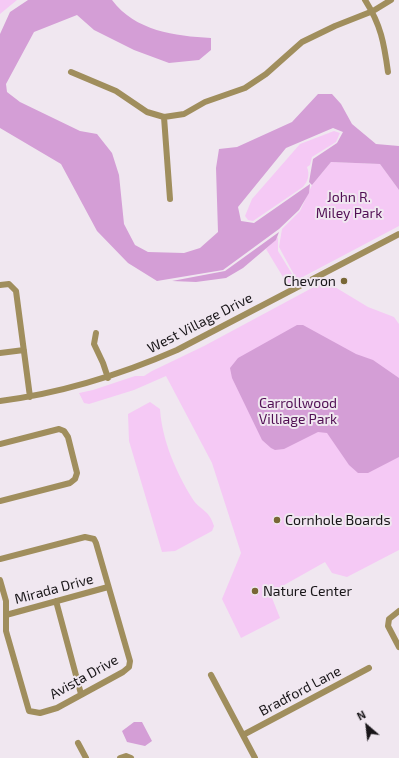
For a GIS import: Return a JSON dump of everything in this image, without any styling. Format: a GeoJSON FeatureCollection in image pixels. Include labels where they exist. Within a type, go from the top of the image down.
{"type":"FeatureCollection","features":[{"type":"Feature","properties":{"kind":"street"},"geometry":{"type":"LineString","coordinates":[[365,0],[372,11],[384,40],[388,72]]}},
{"type":"Feature","properties":{"kind":"street"},"geometry":{"type":"LineString","coordinates":[[71,72],[116,91],[147,112],[164,116],[184,114],[205,102],[245,88],[266,74],[302,42],[335,26],[372,11],[392,0]]}},
{"type":"Feature","properties":{"kind":"street"},"geometry":{"type":"LineString","coordinates":[[164,116],[170,199]]}},
{"type":"Feature","properties":{"kind":"street","name":"West Village Drive"},"geometry":{"type":"LineString","coordinates":[[0,401],[30,397],[108,378],[177,350],[399,234]]}},
{"type":"Feature","properties":{"kind":"street"},"geometry":{"type":"LineString","coordinates":[[0,285],[9,284],[16,291],[30,397]]}},
{"type":"Feature","properties":{"kind":"street"},"geometry":{"type":"LineString","coordinates":[[96,332],[94,344],[108,378]]}},
{"type":"Feature","properties":{"kind":"street"},"geometry":{"type":"LineString","coordinates":[[0,354],[24,350]]}},
{"type":"Feature","properties":{"kind":"street"},"geometry":{"type":"LineString","coordinates":[[0,444],[59,429],[64,431],[68,437],[77,473],[75,479],[70,483],[0,501]]}},
{"type":"Feature","properties":{"kind":"street","name":"Avista Drive"},"geometry":{"type":"LineString","coordinates":[[0,559],[85,537],[94,539],[130,661],[129,667],[123,672],[57,708],[40,713],[29,711],[6,631],[6,601],[0,580]]}},
{"type":"Feature","properties":{"kind":"street","name":"Mirada Drive"},"geometry":{"type":"LineString","coordinates":[[6,615],[108,587]]}},
{"type":"Feature","properties":{"kind":"street"},"geometry":{"type":"LineString","coordinates":[[56,601],[81,694]]}},
{"type":"Feature","properties":{"kind":"street"},"geometry":{"type":"LineString","coordinates":[[399,611],[389,619],[388,626],[399,647]]}},
{"type":"Feature","properties":{"kind":"street","name":"Bradford Lane"},"geometry":{"type":"LineString","coordinates":[[242,735],[369,668]]}},
{"type":"Feature","properties":{"kind":"street"},"geometry":{"type":"LineString","coordinates":[[211,675],[255,758]]}},
{"type":"Feature","properties":{"kind":"street"},"geometry":{"type":"LineString","coordinates":[[78,743],[86,758]]}},
{"type":"Feature","properties":{"kind":"street"},"geometry":{"type":"LineString","coordinates":[[120,758],[126,756],[131,758]]}},
{"type":"Feature","properties":{"kind":"green space"},"geometry":{"type":"Polygon","coordinates":[[[0,0],[17,0],[0,14],[0,0]]]}},
{"type":"Feature","properties":{"kind":"green space"},"geometry":{"type":"Polygon","coordinates":[[[334,131],[340,133],[336,142],[312,157],[310,165],[307,167],[308,178],[303,187],[253,221],[248,220],[245,216],[252,199],[300,144],[334,131]]]}},
{"type":"Feature","properties":{"kind":"green space","name":"John R. Miley Park"},"geometry":{"type":"Polygon","coordinates":[[[331,162],[380,164],[399,190],[399,226],[297,280],[279,247],[282,229],[300,211],[312,185],[331,162]]]}},
{"type":"Feature","properties":{"kind":"green space"},"geometry":{"type":"Polygon","coordinates":[[[278,237],[278,251],[297,282],[339,260],[289,287],[266,249],[278,237]]]}},
{"type":"Feature","properties":{"kind":"green space","name":"Carrollwood Villiage Park"},"geometry":{"type":"Polygon","coordinates":[[[325,281],[368,307],[394,317],[399,324],[399,550],[347,577],[332,573],[325,562],[270,593],[280,618],[241,638],[222,599],[241,553],[212,463],[166,376],[134,390],[89,404],[84,403],[79,393],[135,376],[144,376],[204,346],[325,281]]]}},
{"type":"Feature","properties":{"kind":"green space"},"geometry":{"type":"Polygon","coordinates":[[[150,402],[160,409],[161,421],[175,467],[192,498],[210,516],[214,526],[212,531],[175,551],[162,552],[129,441],[128,414],[150,402]]]}},
{"type":"Feature","properties":{"kind":"shaded area"},"geometry":{"type":"Polygon","coordinates":[[[28,0],[112,0],[132,19],[157,30],[184,36],[211,38],[211,50],[199,60],[169,63],[134,50],[94,30],[77,15],[34,32],[6,84],[7,92],[20,102],[80,131],[97,134],[112,153],[119,175],[124,224],[135,245],[148,252],[184,253],[200,248],[218,232],[216,168],[219,149],[237,147],[292,122],[318,94],[332,94],[341,104],[352,124],[376,144],[399,146],[399,190],[380,164],[331,162],[312,185],[309,182],[313,159],[337,143],[343,132],[333,128],[286,148],[238,207],[241,221],[254,223],[310,184],[309,193],[299,210],[279,229],[223,270],[157,281],[128,263],[97,231],[61,164],[0,128],[0,34],[10,12],[28,0]]]}},
{"type":"Feature","properties":{"kind":"shaded area"},"geometry":{"type":"Polygon","coordinates":[[[279,232],[276,240],[243,268],[226,278],[196,282],[172,281],[225,271],[279,232]]]}},
{"type":"Feature","properties":{"kind":"shaded area"},"geometry":{"type":"Polygon","coordinates":[[[297,325],[303,325],[356,354],[373,360],[399,378],[399,457],[368,473],[358,473],[349,465],[327,433],[318,432],[284,449],[275,450],[262,440],[232,378],[230,368],[238,358],[297,325]]]}},
{"type":"Feature","properties":{"kind":"shaded area"},"geometry":{"type":"Polygon","coordinates":[[[134,722],[142,722],[152,741],[145,746],[127,742],[122,731],[134,722]]]}},
{"type":"Feature","properties":{"kind":"place","name":"Chevron"},"geometry":{"type":"Point","coordinates":[344,281]}},
{"type":"Feature","properties":{"kind":"place","name":"Cornhole Boards"},"geometry":{"type":"Point","coordinates":[277,520]}},
{"type":"Feature","properties":{"kind":"place","name":"Nature Center"},"geometry":{"type":"Point","coordinates":[255,591]}}]}
